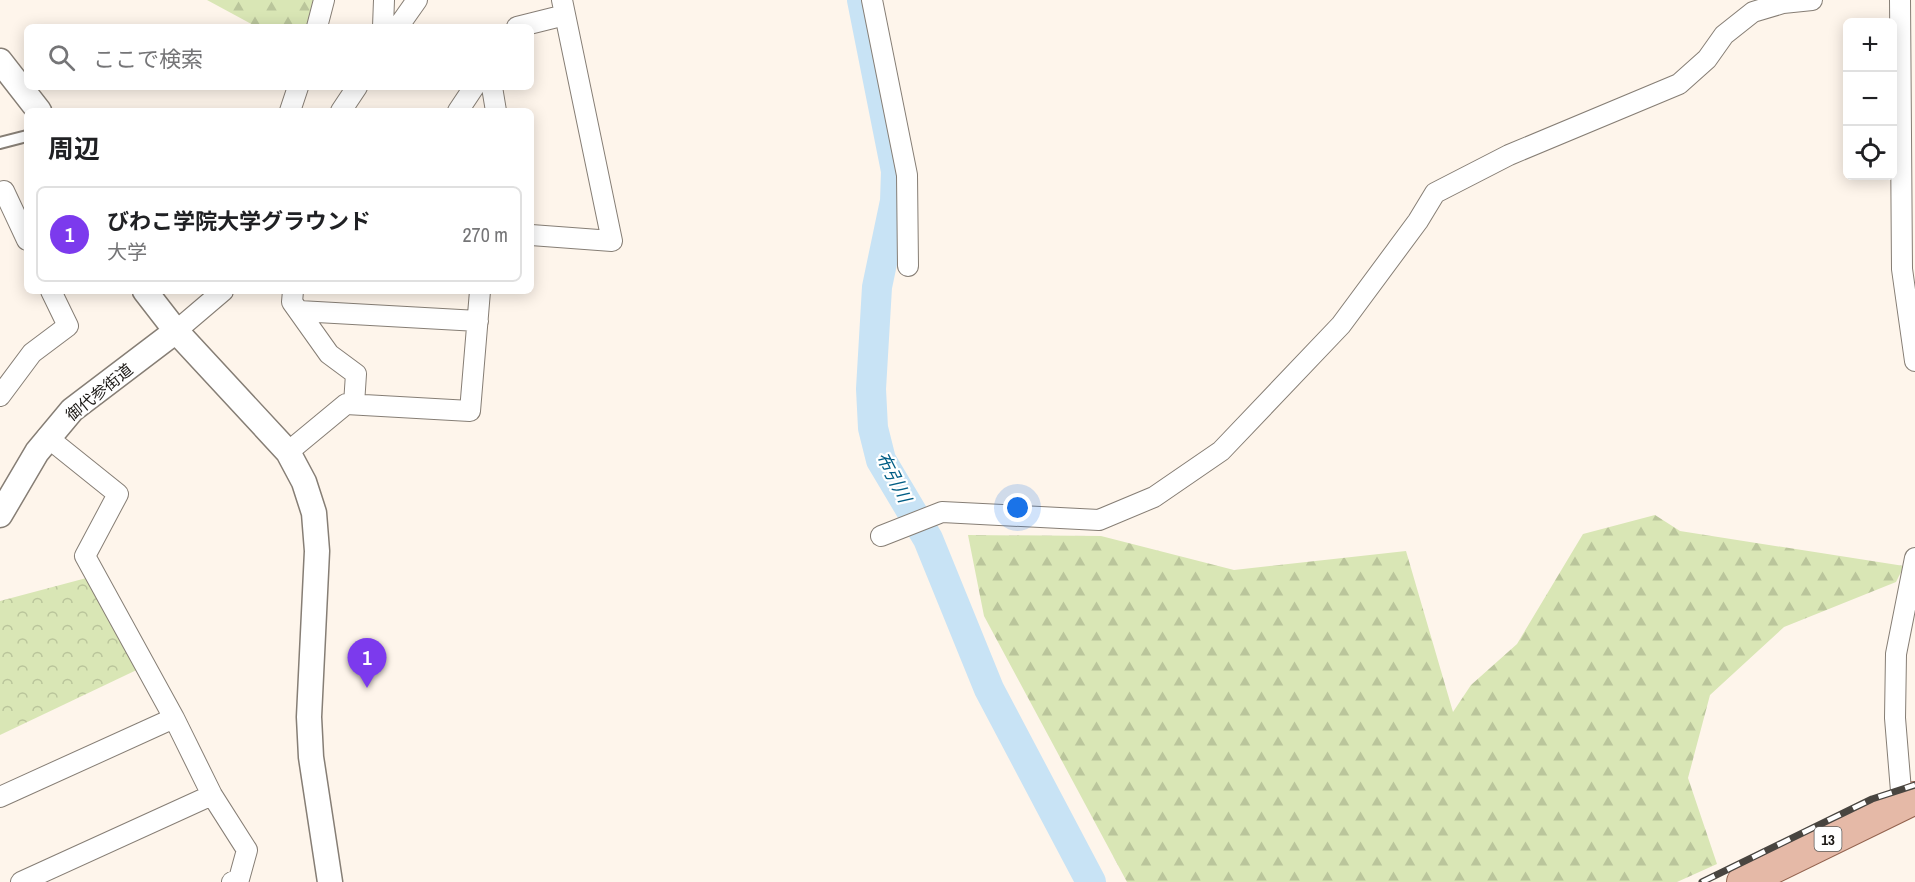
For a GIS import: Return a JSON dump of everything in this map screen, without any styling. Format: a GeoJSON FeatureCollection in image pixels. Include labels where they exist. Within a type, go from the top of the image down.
{"type":"FeatureCollection","features":[{"type":"Feature","properties":{"kind":"main road","name":"13"},"geometry":{"type":"LineString","coordinates":[[1743,882],[1909,801]]}},
{"type":"Feature","properties":{"kind":"street"},"geometry":{"type":"LineString","coordinates":[[318,24],[324,0]]}},
{"type":"Feature","properties":{"kind":"street"},"geometry":{"type":"LineString","coordinates":[[383,24],[384,0]]}},
{"type":"Feature","properties":{"kind":"street"},"geometry":{"type":"LineString","coordinates":[[400,24],[417,0]]}},
{"type":"Feature","properties":{"kind":"street"},"geometry":{"type":"LineString","coordinates":[[872,0],[907,175],[908,266]]}},
{"type":"Feature","properties":{"kind":"street"},"geometry":{"type":"LineString","coordinates":[[890,533],[942,512],[1099,520],[1154,497],[1221,451],[1341,325],[1418,220],[1435,193],[1509,155],[1679,84],[1707,59],[1724,35],[1753,12],[1783,3],[1812,0]]}},
{"type":"Feature","properties":{"kind":"street"},"geometry":{"type":"LineString","coordinates":[[1895,3],[1902,269],[1915,361]]}},
{"type":"Feature","properties":{"kind":"street"},"geometry":{"type":"LineString","coordinates":[[524,24],[563,8],[612,241],[534,235]]}},
{"type":"Feature","properties":{"kind":"street"},"geometry":{"type":"LineString","coordinates":[[0,61],[37,108]]}},
{"type":"Feature","properties":{"kind":"street"},"geometry":{"type":"LineString","coordinates":[[291,108],[297,90]]}},
{"type":"Feature","properties":{"kind":"street"},"geometry":{"type":"LineString","coordinates":[[343,108],[355,90]]}},
{"type":"Feature","properties":{"kind":"street"},"geometry":{"type":"LineString","coordinates":[[460,108],[472,90]]}},
{"type":"Feature","properties":{"kind":"street"},"geometry":{"type":"LineString","coordinates":[[492,90],[496,108]]}},
{"type":"Feature","properties":{"kind":"street"},"geometry":{"type":"LineString","coordinates":[[0,193],[4,192],[24,234]]}},
{"type":"Feature","properties":{"kind":"street"},"geometry":{"type":"LineString","coordinates":[[0,396],[32,353],[68,326],[52,294]]}},
{"type":"Feature","properties":{"kind":"street"},"geometry":{"type":"LineString","coordinates":[[147,294],[176,331],[288,452],[304,482],[315,523],[317,551],[309,717],[311,757],[330,882]]}},
{"type":"Feature","properties":{"kind":"street","name":"御代参街道"},"geometry":{"type":"LineString","coordinates":[[0,515],[47,437],[72,410],[176,331],[219,294]]}},
{"type":"Feature","properties":{"kind":"street"},"geometry":{"type":"LineString","coordinates":[[293,294],[292,302],[329,354],[356,375],[354,404]]}},
{"type":"Feature","properties":{"kind":"street"},"geometry":{"type":"LineString","coordinates":[[288,452],[346,404],[470,411],[480,294]]}},
{"type":"Feature","properties":{"kind":"street"},"geometry":{"type":"LineString","coordinates":[[299,311],[478,321]]}},
{"type":"Feature","properties":{"kind":"street"},"geometry":{"type":"LineString","coordinates":[[47,437],[117,494],[85,556],[174,718],[212,795],[247,850],[239,879],[232,882]]}},
{"type":"Feature","properties":{"kind":"street"},"geometry":{"type":"LineString","coordinates":[[1909,801],[1899,790],[1895,718],[1896,654],[1915,558]]}},
{"type":"Feature","properties":{"kind":"street"},"geometry":{"type":"LineString","coordinates":[[0,797],[174,718]]}},
{"type":"Feature","properties":{"kind":"street"},"geometry":{"type":"LineString","coordinates":[[21,882],[212,795]]}},
{"type":"Feature","properties":{"kind":"lane"},"geometry":{"type":"LineString","coordinates":[[0,144],[24,137]]}},
{"type":"Feature","properties":{"kind":"green space"},"geometry":{"type":"Polygon","coordinates":[[[207,0],[314,0],[307,24],[251,24],[207,0]]]}},
{"type":"Feature","properties":{"kind":"green space"},"geometry":{"type":"Polygon","coordinates":[[[1655,515],[1680,531],[1904,566],[1896,582],[1784,627],[1710,695],[1688,778],[1717,864],[1677,882],[1127,882],[984,616],[968,535],[1101,536],[1234,570],[1406,551],[1453,712],[1471,685],[1517,644],[1583,534],[1655,515]]]}},
{"type":"Feature","properties":{"kind":"green space"},"geometry":{"type":"Polygon","coordinates":[[[94,576],[145,666],[0,735],[0,601],[94,576]]]}},
{"type":"Feature","properties":{"kind":"waterway","name":"布引川"},"geometry":{"type":"LineString","coordinates":[[862,0],[896,171],[895,201],[877,287],[871,389],[873,428],[881,460],[928,539],[989,689],[1091,882]]}},
{"type":"Feature","properties":{"kind":"railway"},"geometry":{"type":"LineString","coordinates":[[1702,882],[1872,799],[1915,785]]}},
{"type":"Feature","properties":{"kind":"place","name":"びわこ学院大学グラウンド"},"geometry":{"type":"Point","coordinates":[367,688]}}]}
